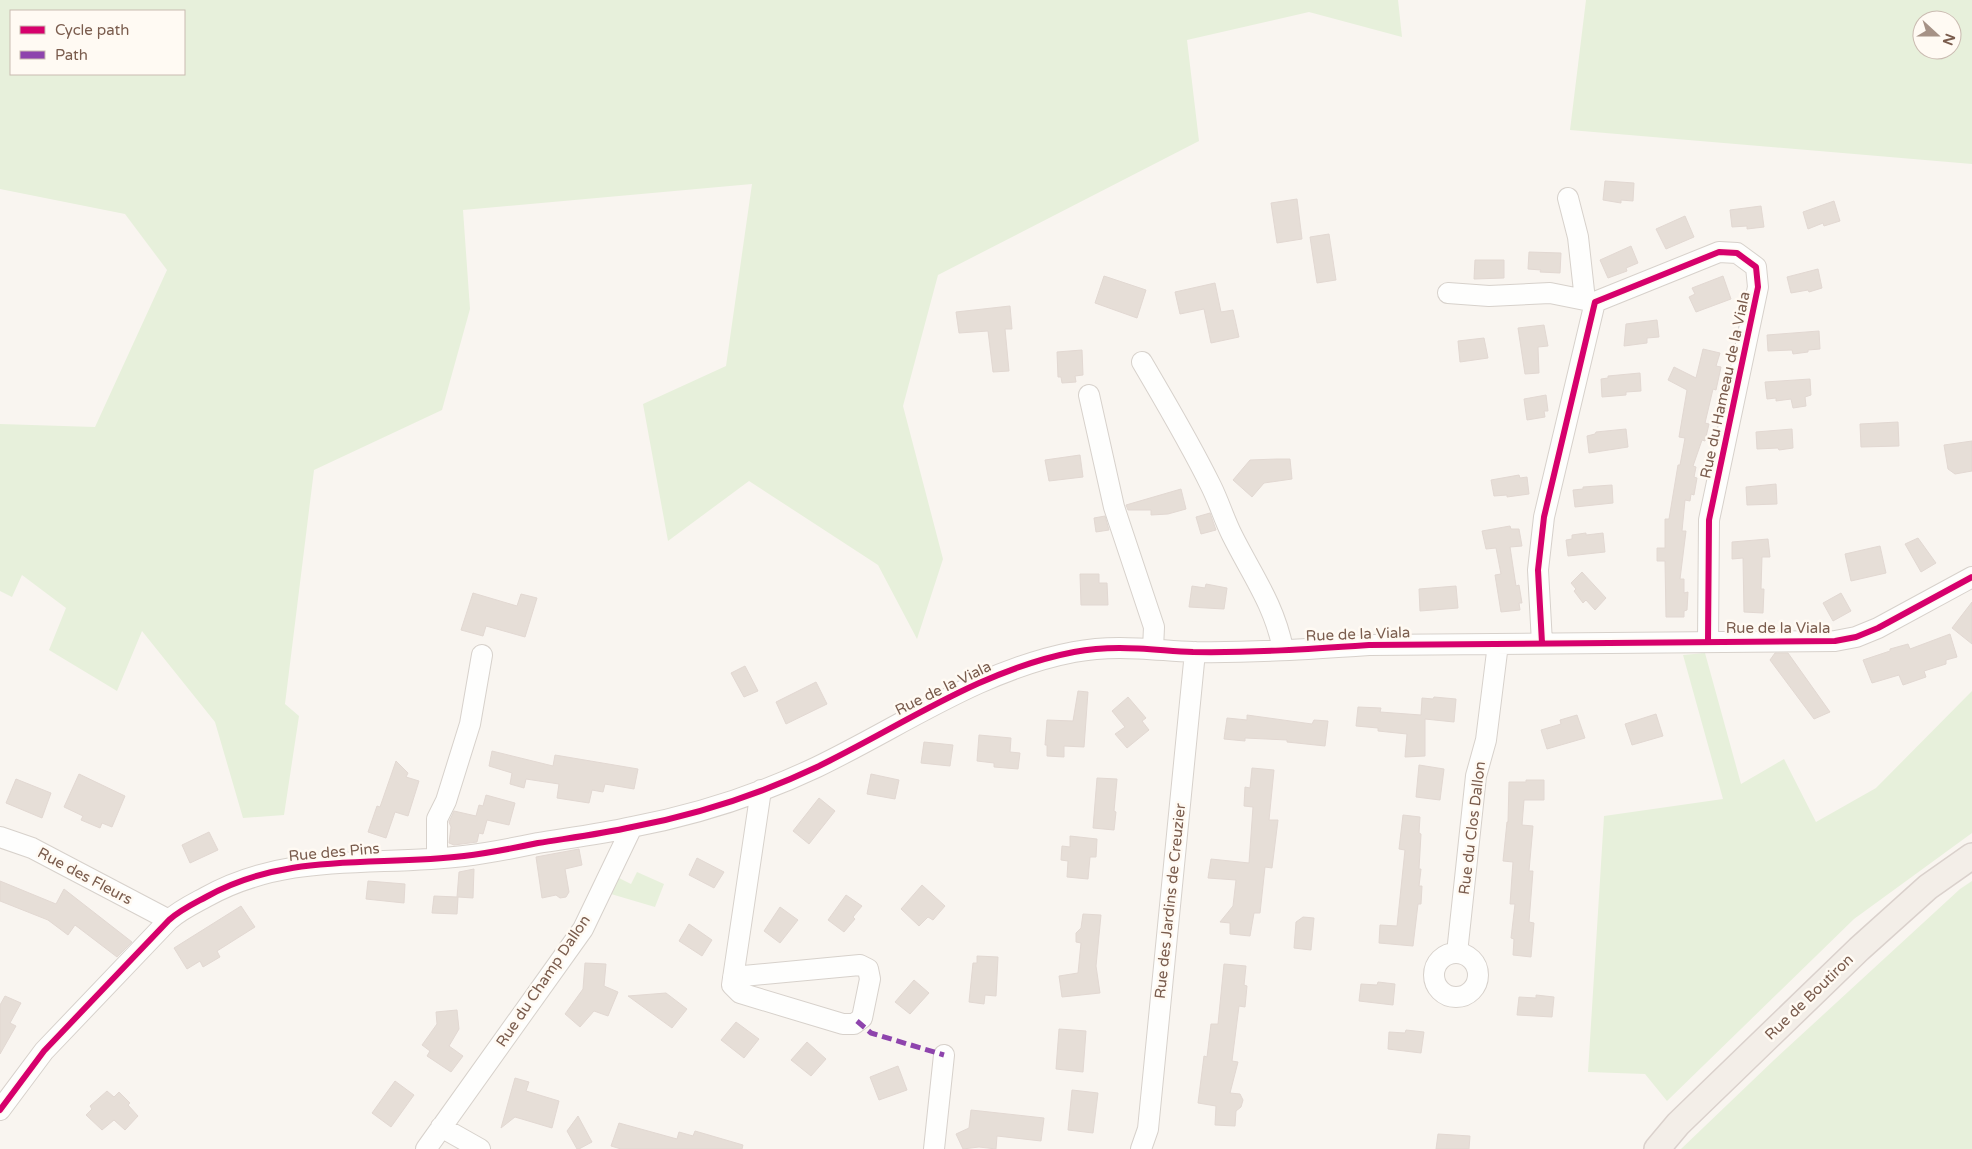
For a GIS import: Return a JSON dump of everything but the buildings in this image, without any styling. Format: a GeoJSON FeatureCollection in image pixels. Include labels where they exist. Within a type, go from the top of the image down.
{"type":"FeatureCollection","features":[{"type":"Feature","properties":{"kind":"main road","name":"Rue de Boutiron"},"geometry":{"type":"LineString","coordinates":[[1657,1149],[1678,1124],[1858,949],[1928,887],[1972,856]]}},
{"type":"Feature","properties":{"kind":"street"},"geometry":{"type":"LineString","coordinates":[[1542,643],[1538,570],[1544,517],[1590,301],[1578,237],[1568,198]]}},
{"type":"Feature","properties":{"kind":"street","name":"Rue du Hameau de la Viala"},"geometry":{"type":"LineString","coordinates":[[1590,301],[1719,252],[1736,253],[1756,267],[1758,287],[1710,520],[1708,641]]}},
{"type":"Feature","properties":{"kind":"street"},"geometry":{"type":"LineString","coordinates":[[1448,293],[1489,296],[1550,294],[1590,301]]}},
{"type":"Feature","properties":{"kind":"street"},"geometry":{"type":"LineString","coordinates":[[1142,362],[1212,487],[1232,535],[1264,592],[1278,628],[1283,649]]}},
{"type":"Feature","properties":{"kind":"street"},"geometry":{"type":"LineString","coordinates":[[1089,395],[1114,507],[1154,627],[1153,649]]}},
{"type":"Feature","properties":{"kind":"street","name":"Rue de la Viala"},"geometry":{"type":"LineString","coordinates":[[761,790],[816,768],[981,681],[1023,666],[1074,652],[1120,647],[1195,652],[1369,645],[1835,641],[1856,637],[1898,618],[1972,577]]}},
{"type":"Feature","properties":{"kind":"street","name":"Rue du Clos Dallon"},"geometry":{"type":"LineString","coordinates":[[1457,953],[1476,776],[1486,740],[1498,644]]}},
{"type":"Feature","properties":{"kind":"street","name":"Rue des Jardins de Creuzier"},"geometry":{"type":"LineString","coordinates":[[1141,1149],[1148,1129],[1195,652]]}},
{"type":"Feature","properties":{"kind":"street"},"geometry":{"type":"LineString","coordinates":[[437,858],[437,818],[446,801],[470,724],[482,655]]}},
{"type":"Feature","properties":{"kind":"street"},"geometry":{"type":"LineString","coordinates":[[733,977],[860,965],[868,969],[870,979],[862,1018],[854,1024],[843,1024],[740,993],[732,985],[733,977],[761,790]]}},
{"type":"Feature","properties":{"kind":"street","name":"Rue des Pins"},"geometry":{"type":"LineString","coordinates":[[0,1110],[44,1051],[176,913],[228,884],[269,871],[316,864],[463,856],[632,828],[692,813],[761,790]]}},
{"type":"Feature","properties":{"kind":"street","name":"Rue du Champ Dallon"},"geometry":{"type":"LineString","coordinates":[[426,1149],[583,929],[632,828]]}},
{"type":"Feature","properties":{"kind":"street","name":"Rue des Fleurs"},"geometry":{"type":"LineString","coordinates":[[0,837],[32,848],[169,920]]}},
{"type":"Feature","properties":{"kind":"street"},"geometry":{"type":"LineString","coordinates":[[934,1149],[944,1055]]}},
{"type":"Feature","properties":{"kind":"street"},"geometry":{"type":"LineString","coordinates":[[441,1127],[480,1149]]}},
{"type":"Feature","properties":{"kind":"green space"},"geometry":{"type":"Polygon","coordinates":[[[0,0],[1398,0],[1402,37],[1309,12],[1187,40],[1199,141],[938,275],[903,406],[943,559],[917,639],[878,565],[749,481],[668,541],[643,404],[726,366],[752,184],[463,210],[470,309],[442,410],[314,470],[285,704],[299,716],[284,815],[243,818],[215,722],[142,631],[117,691],[49,650],[66,608],[22,575],[12,597],[0,591],[0,424],[95,427],[167,270],[125,214],[0,189],[0,0]]]}},
{"type":"Feature","properties":{"kind":"green space"},"geometry":{"type":"Polygon","coordinates":[[[1586,0],[1972,0],[1972,164],[1570,130],[1586,0]]]}},
{"type":"Feature","properties":{"kind":"green space"},"geometry":{"type":"Polygon","coordinates":[[[1705,653],[1741,784],[1784,759],[1816,822],[1876,788],[1972,691],[1972,833],[1854,919],[1667,1101],[1645,1074],[1588,1072],[1604,816],[1723,799],[1683,655],[1705,653]]]}},
{"type":"Feature","properties":{"kind":"green space"},"geometry":{"type":"Polygon","coordinates":[[[637,872],[664,884],[655,907],[611,894],[619,878],[631,884],[637,872]]]}},
{"type":"Feature","properties":{"kind":"green space"},"geometry":{"type":"Polygon","coordinates":[[[1972,881],[1972,1149],[1681,1149],[1774,1060],[1960,889],[1972,881]]]}},
{"type":"Feature","properties":{"kind":"marked path"},"geometry":{"type":"LineString","coordinates":[[857,1021],[871,1033],[944,1055]]}},
{"type":"Feature","properties":{"kind":"cycle path"},"geometry":{"type":"LineString","coordinates":[[1542,643],[1538,570],[1544,517],[1595,302],[1719,252],[1737,253],[1756,267],[1758,287],[1709,520],[1708,641]]}},
{"type":"Feature","properties":{"kind":"cycle path"},"geometry":{"type":"LineString","coordinates":[[0,1110],[44,1051],[169,920],[191,905],[237,882],[268,873],[332,863],[464,856],[597,834],[703,810],[795,777],[849,751],[974,685],[1039,660],[1074,652],[1104,648],[1215,652],[1369,645],[1835,641],[1856,637],[1878,628],[1972,577]]}}]}
